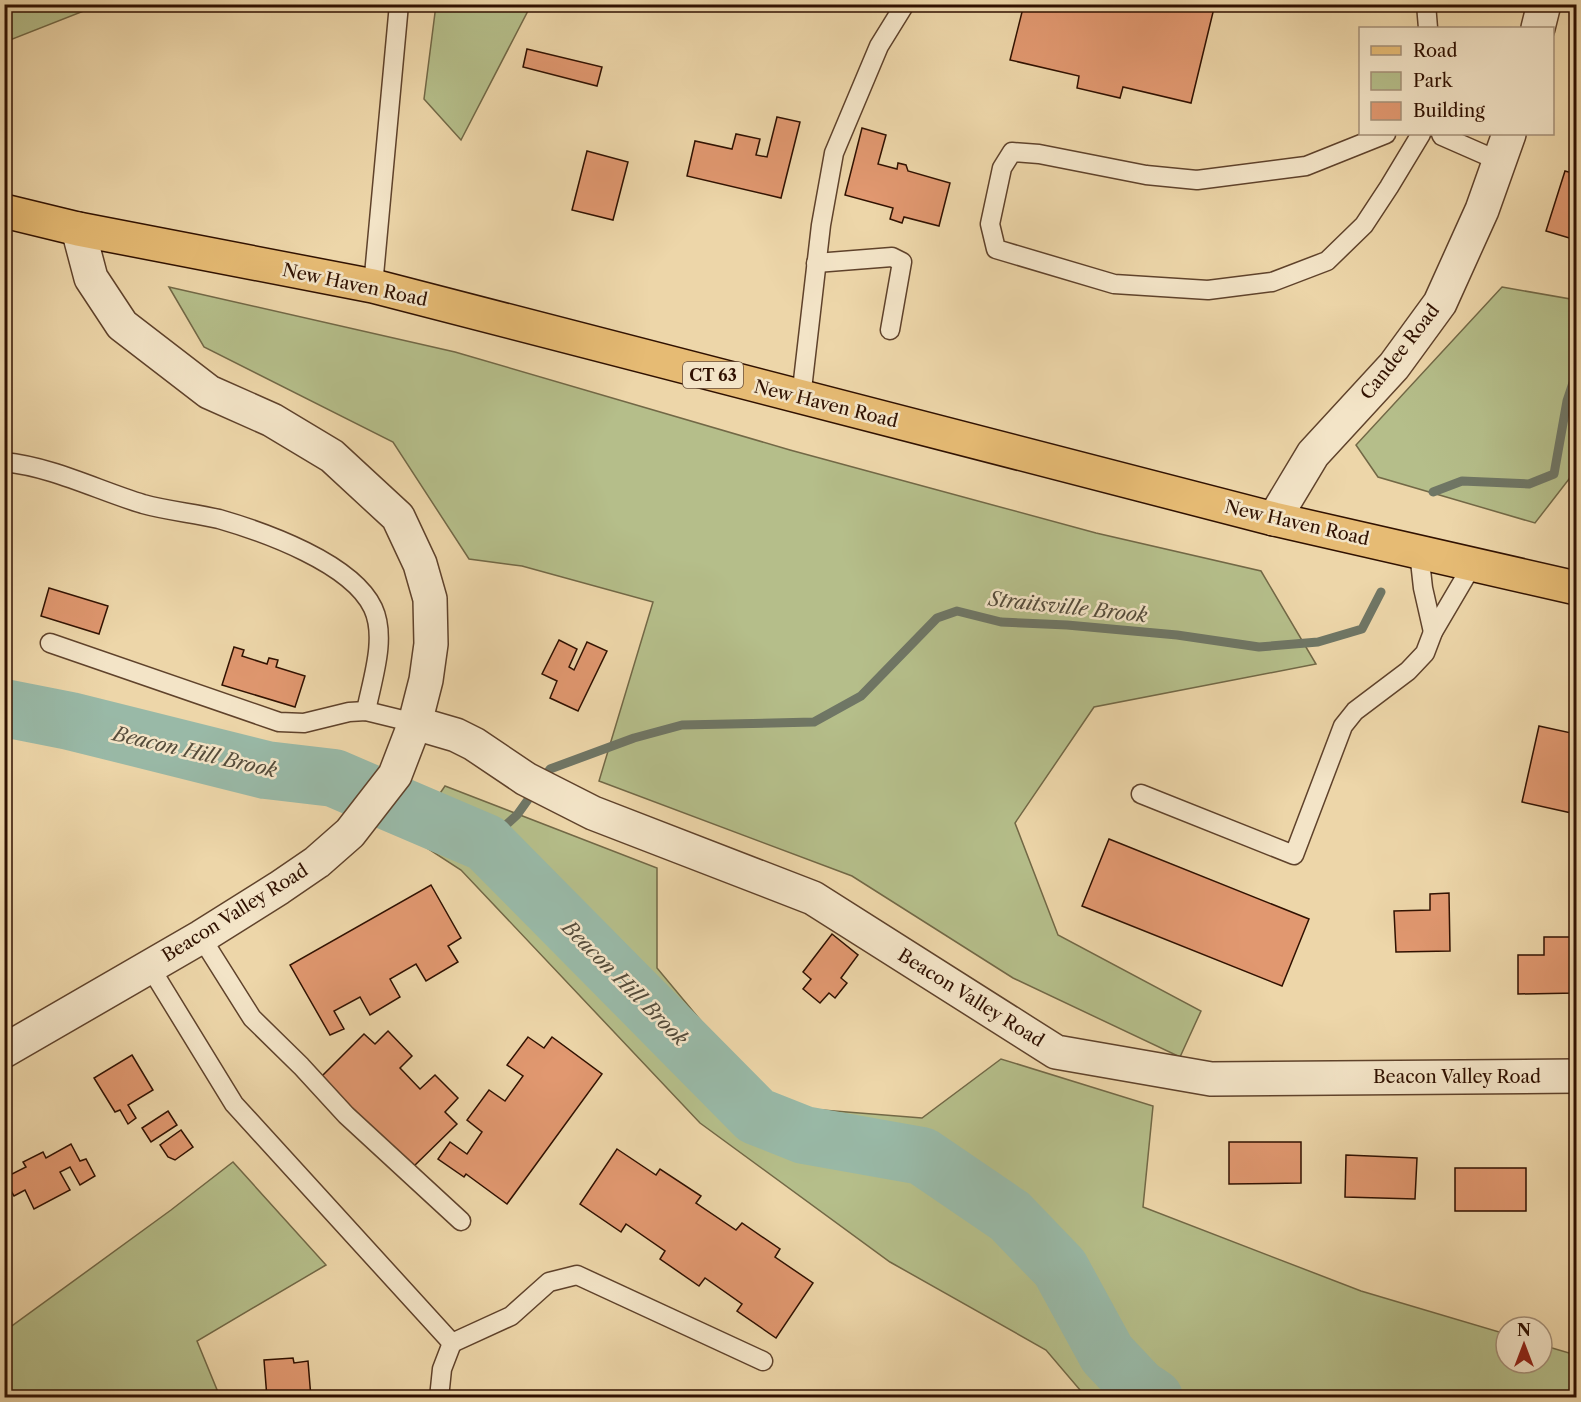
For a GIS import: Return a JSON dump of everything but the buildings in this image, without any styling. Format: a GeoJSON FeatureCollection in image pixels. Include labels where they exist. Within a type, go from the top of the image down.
{"type":"FeatureCollection","features":[{"type":"Feature","properties":{"kind":"main road","name":"New Haven Road"},"geometry":{"type":"LineString","coordinates":[[4,212],[78,229],[372,286],[1274,519],[1576,588]]}},
{"type":"Feature","properties":{"kind":"street"},"geometry":{"type":"LineString","coordinates":[[1538,27],[1544,4]]}},
{"type":"Feature","properties":{"kind":"street","name":"Candee Road"},"geometry":{"type":"LineString","coordinates":[[1274,519],[1314,454],[1394,366],[1440,303],[1482,210],[1504,147]]}},
{"type":"Feature","properties":{"kind":"street","name":"Beacon Valley Road"},"geometry":{"type":"LineString","coordinates":[[4,1051],[201,937],[279,888],[317,862],[350,833],[395,775],[415,723],[426,680],[430,644],[430,599],[420,564],[398,518],[332,456],[272,420],[209,392],[122,325],[91,278],[78,229]]}},
{"type":"Feature","properties":{"kind":"street","name":"Beacon Valley Road"},"geometry":{"type":"LineString","coordinates":[[415,723],[456,735],[474,744],[538,786],[593,813],[813,898],[1056,1052],[1211,1079],[1576,1076]]}},
{"type":"Feature","properties":{"kind":"lane"},"geometry":{"type":"LineString","coordinates":[[372,286],[399,4]]}},
{"type":"Feature","properties":{"kind":"lane"},"geometry":{"type":"LineString","coordinates":[[801,398],[821,225],[834,153],[879,46],[905,4]]}},
{"type":"Feature","properties":{"kind":"lane"},"geometry":{"type":"LineString","coordinates":[[1426,4],[1428,27]]}},
{"type":"Feature","properties":{"kind":"lane"},"geometry":{"type":"LineString","coordinates":[[1384,135],[1306,166],[1197,180],[1146,175],[1039,153],[1012,152],[1002,168],[990,224],[996,249],[1114,284],[1208,290],[1272,282],[1327,261],[1364,225],[1420,135]]}},
{"type":"Feature","properties":{"kind":"lane"},"geometry":{"type":"LineString","coordinates":[[1442,135],[1504,147]]}},
{"type":"Feature","properties":{"kind":"lane"},"geometry":{"type":"LineString","coordinates":[[816,263],[892,256],[902,262],[890,330]]}},
{"type":"Feature","properties":{"kind":"lane"},"geometry":{"type":"LineString","coordinates":[[4,462],[36,467],[145,504],[237,525],[266,535],[336,569],[359,586],[373,608],[378,626],[375,666],[366,711]]}},
{"type":"Feature","properties":{"kind":"lane"},"geometry":{"type":"LineString","coordinates":[[1419,552],[1423,588],[1433,632]]}},
{"type":"Feature","properties":{"kind":"lane"},"geometry":{"type":"LineString","coordinates":[[1141,794],[1294,855],[1343,726],[1355,711],[1408,671],[1425,653],[1433,632],[1473,564]]}},
{"type":"Feature","properties":{"kind":"lane"},"geometry":{"type":"LineString","coordinates":[[50,643],[279,722],[304,723],[349,712],[366,711],[415,723]]}},
{"type":"Feature","properties":{"kind":"lane"},"geometry":{"type":"LineString","coordinates":[[201,937],[252,1018],[346,1115],[461,1221]]}},
{"type":"Feature","properties":{"kind":"lane"},"geometry":{"type":"LineString","coordinates":[[150,967],[234,1104],[452,1342]]}},
{"type":"Feature","properties":{"kind":"lane"},"geometry":{"type":"LineString","coordinates":[[439,1398],[442,1370],[452,1342],[511,1316],[549,1282],[577,1275],[763,1361]]}},
{"type":"Feature","properties":{"kind":"green space"},"geometry":{"type":"Polygon","coordinates":[[[5,4],[99,4],[99,5],[5,42],[5,4]]]}},
{"type":"Feature","properties":{"kind":"green space"},"geometry":{"type":"Polygon","coordinates":[[[436,5],[531,5],[461,140],[424,99],[436,5]]]}},
{"type":"Feature","properties":{"kind":"green space"},"geometry":{"type":"Polygon","coordinates":[[[169,287],[455,352],[790,450],[1096,533],[1261,571],[1316,664],[1094,707],[1015,823],[1058,935],[1201,1011],[1180,1057],[1013,978],[852,876],[599,781],[653,602],[522,566],[469,559],[393,442],[204,347],[169,287]]]}},
{"type":"Feature","properties":{"kind":"green space"},"geometry":{"type":"Polygon","coordinates":[[[1502,287],[1576,300],[1576,470],[1535,523],[1378,477],[1356,445],[1502,287]]]}},
{"type":"Feature","properties":{"kind":"green space"},"geometry":{"type":"Polygon","coordinates":[[[445,786],[657,868],[657,968],[772,1106],[922,1118],[1001,1059],[1153,1106],[1143,1207],[1361,1291],[1494,1330],[1494,1375],[1554,1375],[1554,1349],[1576,1355],[1576,1397],[1086,1397],[1046,1350],[890,1262],[700,1123],[461,870],[410,837],[445,786]]]}},
{"type":"Feature","properties":{"kind":"green space"},"geometry":{"type":"Polygon","coordinates":[[[233,1162],[326,1265],[197,1341],[220,1397],[5,1397],[5,1331],[233,1162]]]}},
{"type":"Feature","properties":{"kind":"waterway","name":"Straitsville Brook"},"geometry":{"type":"LineString","coordinates":[[1433,492],[1462,481],[1529,484],[1554,474],[1567,401],[1576,374]]}},
{"type":"Feature","properties":{"kind":"waterway","name":"Straitsville Brook"},"geometry":{"type":"LineString","coordinates":[[486,843],[517,815],[550,769],[634,738],[682,725],[814,722],[861,696],[937,618],[957,611],[1001,622],[1067,625],[1177,635],[1259,647],[1318,642],[1362,629],[1381,592]]}},
{"type":"Feature","properties":{"kind":"waterway","name":"Beacon Hill Brook"},"geometry":{"type":"LineString","coordinates":[[4,708],[70,721],[266,770],[334,778],[486,843],[756,1116],[804,1135],[922,1156],[1010,1216],[1060,1268],[1107,1354],[1139,1388],[1154,1398]]}}]}
